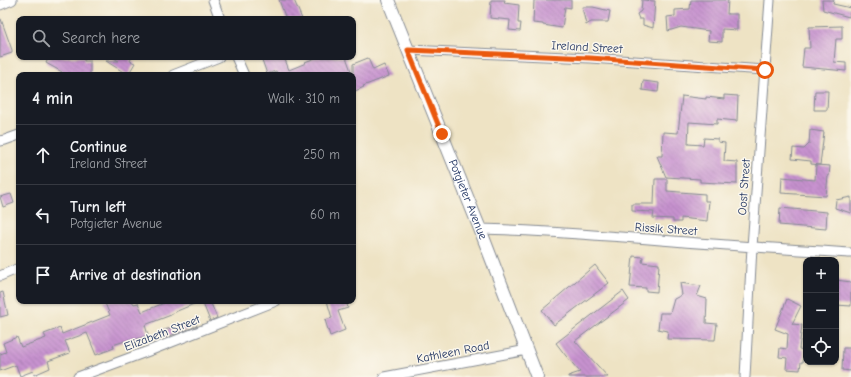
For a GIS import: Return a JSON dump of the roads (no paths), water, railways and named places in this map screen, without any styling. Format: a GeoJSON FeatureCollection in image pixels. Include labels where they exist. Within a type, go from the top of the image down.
{"type":"FeatureCollection","features":[{"type":"Feature","properties":{"kind":"street"},"geometry":{"type":"LineString","coordinates":[[0,5],[12,0]]}},
{"type":"Feature","properties":{"kind":"street"},"geometry":{"type":"LineString","coordinates":[[213,0],[219,16]]}},
{"type":"Feature","properties":{"kind":"street","name":"Potgieter Avenue"},"geometry":{"type":"LineString","coordinates":[[388,0],[480,229],[537,377]]}},
{"type":"Feature","properties":{"kind":"street","name":"Oost Street"},"geometry":{"type":"LineString","coordinates":[[745,377],[752,247],[770,0]]}},
{"type":"Feature","properties":{"kind":"street","name":"Ireland Street"},"geometry":{"type":"LineString","coordinates":[[408,50],[590,58],[765,70]]}},
{"type":"Feature","properties":{"kind":"street"},"geometry":{"type":"LineString","coordinates":[[181,72],[211,60]]}},
{"type":"Feature","properties":{"kind":"street"},"geometry":{"type":"LineString","coordinates":[[237,60],[243,72]]}},
{"type":"Feature","properties":{"kind":"street"},"geometry":{"type":"LineString","coordinates":[[0,141],[16,136]]}},
{"type":"Feature","properties":{"kind":"street","name":"Rissik Street"},"geometry":{"type":"LineString","coordinates":[[480,229],[509,229],[851,253]]}},
{"type":"Feature","properties":{"kind":"street"},"geometry":{"type":"LineString","coordinates":[[0,276],[16,269]]}},
{"type":"Feature","properties":{"kind":"street","name":"Elizabeth Street"},"geometry":{"type":"LineString","coordinates":[[78,377],[268,304]]}},
{"type":"Feature","properties":{"kind":"street","name":"Kathleen Road"},"geometry":{"type":"LineString","coordinates":[[384,377],[527,350]]}}]}
